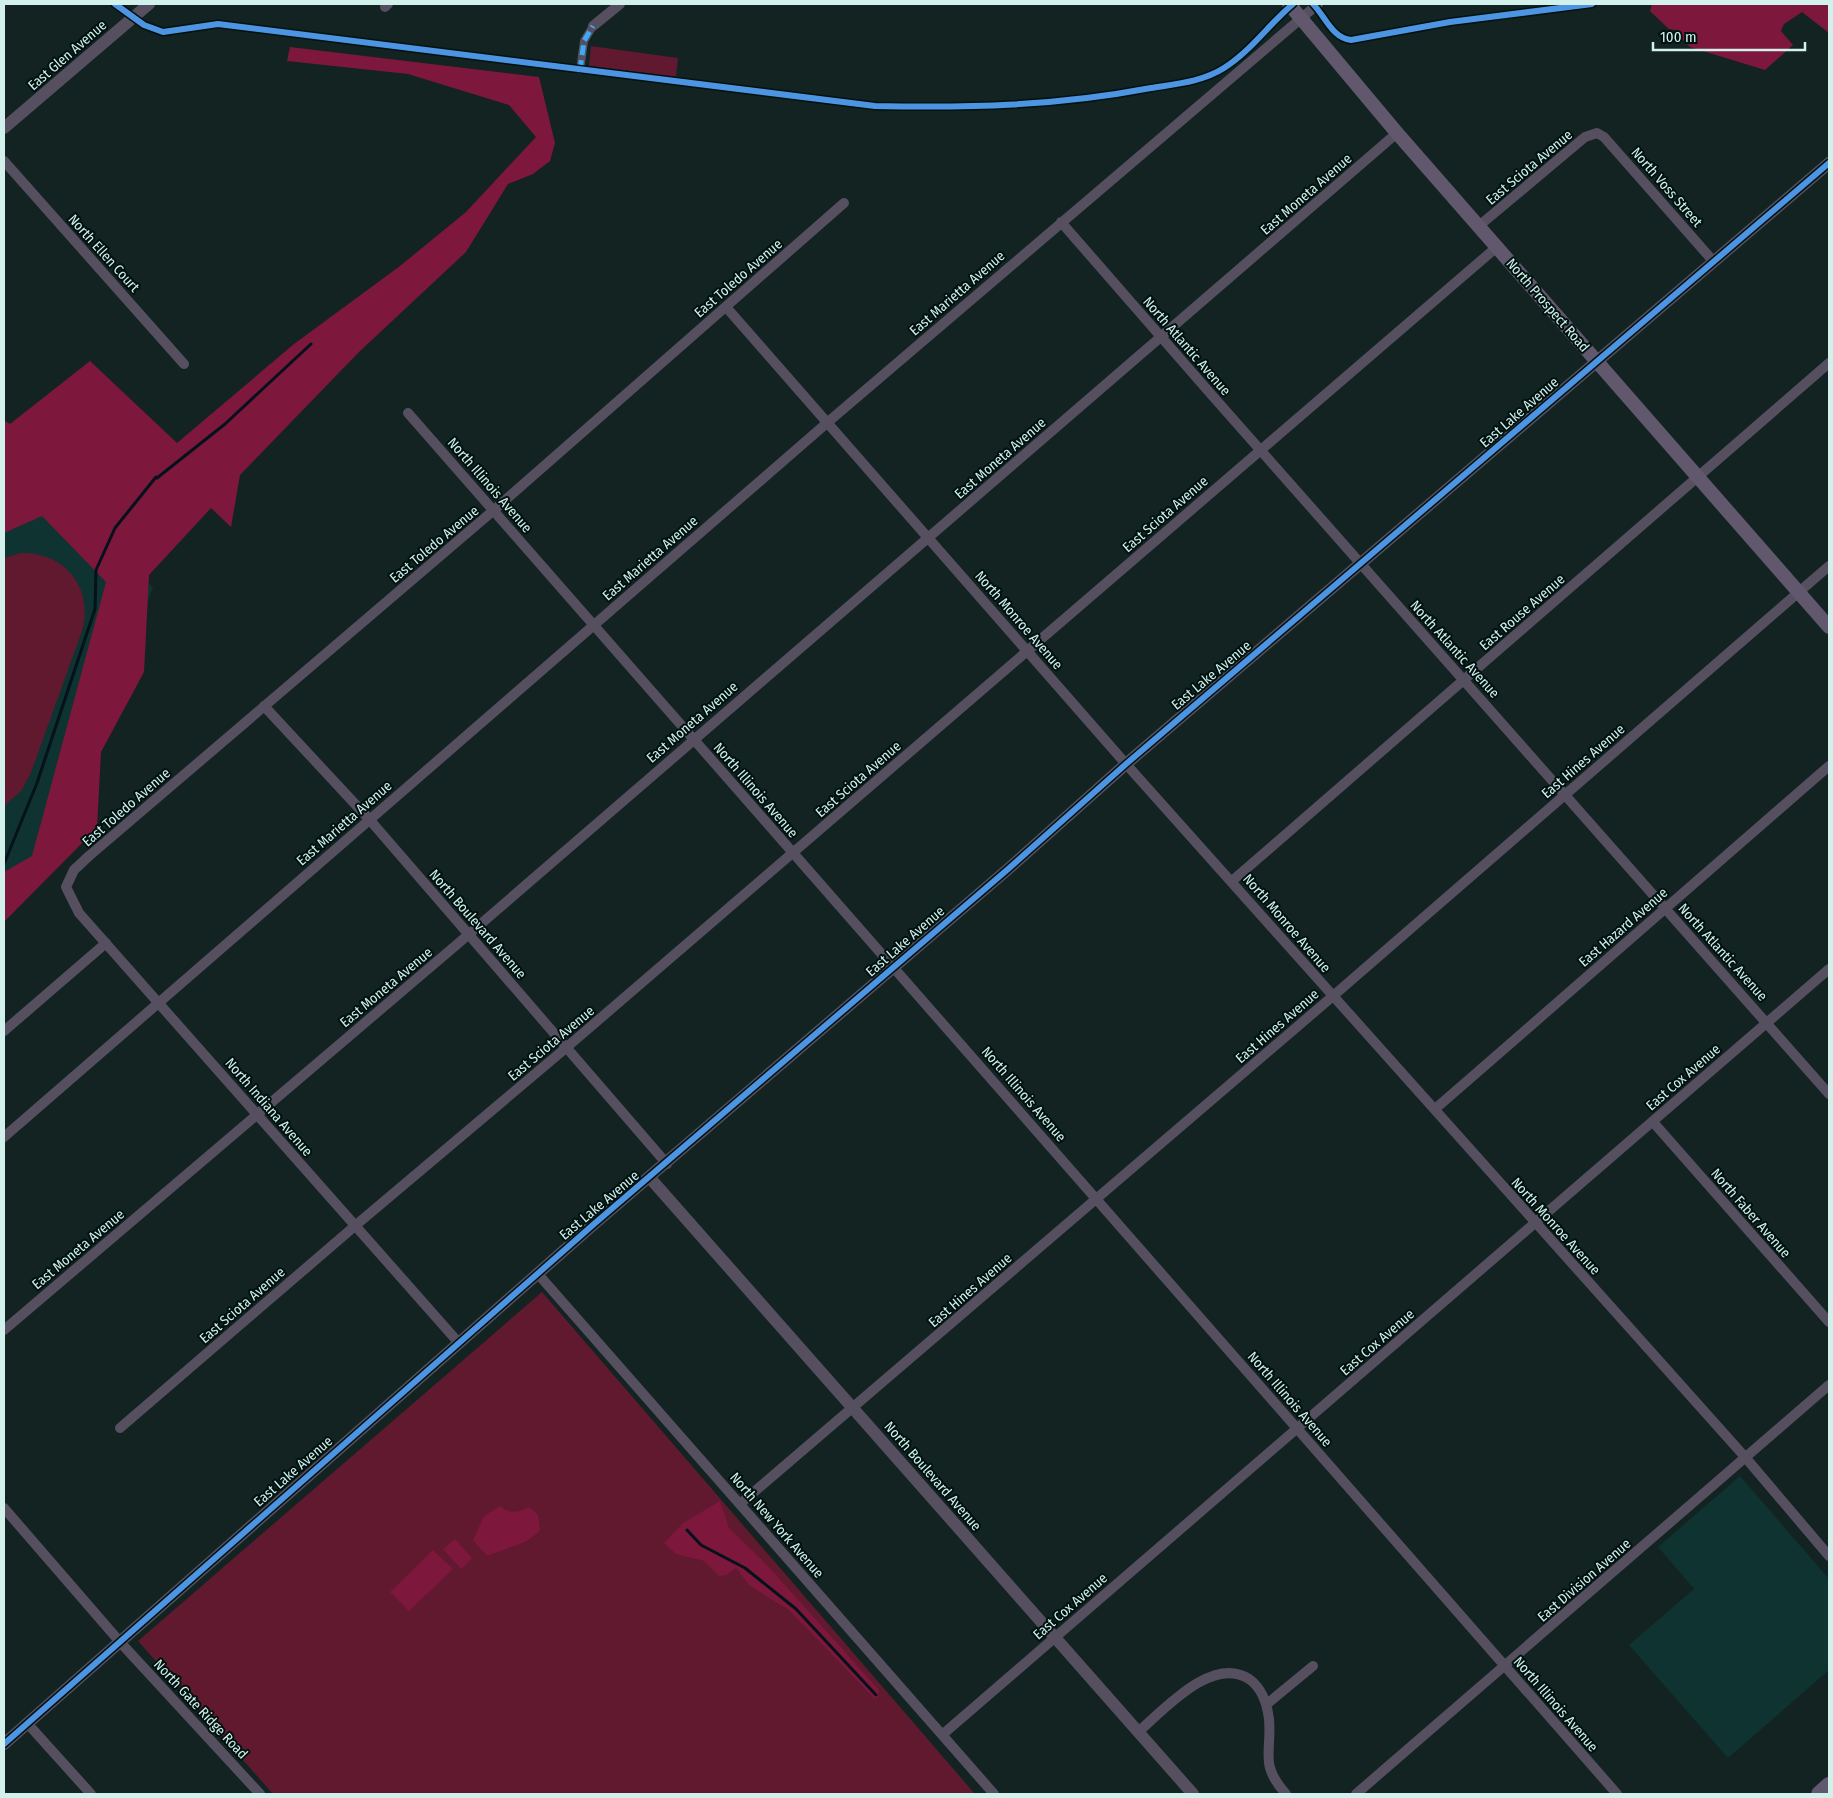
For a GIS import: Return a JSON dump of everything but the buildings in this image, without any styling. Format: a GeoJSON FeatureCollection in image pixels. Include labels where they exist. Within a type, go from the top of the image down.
{"type":"FeatureCollection","features":[{"type":"Feature","properties":{"kind":"highway"},"geometry":{"type":"LineString","coordinates":[[1819,1794],[1829,1785]]}},
{"type":"Feature","properties":{"kind":"main road","name":"North Prospect Road"},"geometry":{"type":"LineString","coordinates":[[1289,4],[1398,133],[1829,626]]}},
{"type":"Feature","properties":{"kind":"street","name":"East Glen Avenue"},"geometry":{"type":"LineString","coordinates":[[4,128],[149,4]]}},
{"type":"Feature","properties":{"kind":"street"},"geometry":{"type":"LineString","coordinates":[[580,70],[584,41],[593,26],[620,4]]}},
{"type":"Feature","properties":{"kind":"street","name":"East Marietta Avenue"},"geometry":{"type":"LineString","coordinates":[[4,1137],[828,422],[1318,4]]}},
{"type":"Feature","properties":{"kind":"street","name":"East Moneta Avenue"},"geometry":{"type":"LineString","coordinates":[[4,1330],[468,935],[1398,133]]}},
{"type":"Feature","properties":{"kind":"street","name":"East Sciota Avenue"},"geometry":{"type":"LineString","coordinates":[[1480,225],[1585,137],[1597,133]]}},
{"type":"Feature","properties":{"kind":"street","name":"North Voss Street"},"geometry":{"type":"LineString","coordinates":[[1597,133],[1604,137],[1714,262]]}},
{"type":"Feature","properties":{"kind":"street","name":"North Ellen Court"},"geometry":{"type":"LineString","coordinates":[[4,161],[184,364]]}},
{"type":"Feature","properties":{"kind":"street","name":"East Lake Avenue"},"geometry":{"type":"LineString","coordinates":[[4,1744],[458,1342],[667,1164],[1126,764],[1829,163]]}},
{"type":"Feature","properties":{"kind":"street","name":"East Toledo Avenue"},"geometry":{"type":"LineString","coordinates":[[66,887],[74,870],[89,856],[494,510],[844,203]]}},
{"type":"Feature","properties":{"kind":"street","name":"North Atlantic Avenue"},"geometry":{"type":"LineString","coordinates":[[1061,222],[1829,1094]]}},
{"type":"Feature","properties":{"kind":"street","name":"East Sciota Avenue"},"geometry":{"type":"LineString","coordinates":[[120,1428],[794,853],[1498,246]]}},
{"type":"Feature","properties":{"kind":"street","name":"North Monroe Avenue"},"geometry":{"type":"LineString","coordinates":[[726,307],[1126,764],[1745,1457],[1829,1556]]}},
{"type":"Feature","properties":{"kind":"street","name":"East Rouse Avenue"},"geometry":{"type":"LineString","coordinates":[[1232,881],[1699,477],[1827,369]]}},
{"type":"Feature","properties":{"kind":"street","name":"North Illinois Avenue"},"geometry":{"type":"LineString","coordinates":[[408,413],[1617,1794]]}},
{"type":"Feature","properties":{"kind":"street","name":"East Hines Avenue"},"geometry":{"type":"LineString","coordinates":[[740,1504],[1333,996],[1829,566]]}},
{"type":"Feature","properties":{"kind":"street","name":"North Boulevard Avenue"},"geometry":{"type":"LineString","coordinates":[[264,706],[369,819],[667,1164]]}},
{"type":"Feature","properties":{"kind":"street","name":"East Hazard Avenue"},"geometry":{"type":"LineString","coordinates":[[1435,1109],[1829,766]]}},
{"type":"Feature","properties":{"kind":"street","name":"North Indiana Avenue"},"geometry":{"type":"LineString","coordinates":[[66,887],[80,913],[106,944],[458,1342]]}},
{"type":"Feature","properties":{"kind":"street"},"geometry":{"type":"LineString","coordinates":[[4,1031],[106,944]]}},
{"type":"Feature","properties":{"kind":"street","name":"East Cox Avenue"},"geometry":{"type":"LineString","coordinates":[[942,1735],[1829,969]]}},
{"type":"Feature","properties":{"kind":"street","name":"North Faber Avenue"},"geometry":{"type":"LineString","coordinates":[[1653,1122],[1829,1322]]}},
{"type":"Feature","properties":{"kind":"street","name":"North Boulevard Avenue"},"geometry":{"type":"LineString","coordinates":[[650,1178],[1193,1794]]}},
{"type":"Feature","properties":{"kind":"street","name":"North New York Avenue"},"geometry":{"type":"LineString","coordinates":[[538,1274],[994,1794]]}},
{"type":"Feature","properties":{"kind":"street","name":"East Division Avenue"},"geometry":{"type":"LineString","coordinates":[[1356,1794],[1506,1667],[1829,1385]]}},
{"type":"Feature","properties":{"kind":"street","name":"North Gate Ridge Road"},"geometry":{"type":"LineString","coordinates":[[4,1508],[120,1642],[260,1794]]}},
{"type":"Feature","properties":{"kind":"street"},"geometry":{"type":"LineString","coordinates":[[1266,1704],[1313,1666]]}},
{"type":"Feature","properties":{"kind":"street"},"geometry":{"type":"LineString","coordinates":[[1138,1732],[1188,1690],[1212,1675],[1237,1674],[1244,1676],[1260,1690],[1266,1704],[1269,1720],[1267,1762],[1277,1784],[1286,1794]]}},
{"type":"Feature","properties":{"kind":"street"},"geometry":{"type":"LineString","coordinates":[[27,1723],[91,1794]]}},
{"type":"Feature","properties":{"kind":"shaded area"},"geometry":{"type":"Polygon","coordinates":[[[1652,4],[1829,4],[1829,33],[1802,12],[1784,24],[1781,31],[1793,45],[1765,70],[1690,47],[1676,30],[1669,29],[1650,11],[1652,4]]]}},
{"type":"Feature","properties":{"kind":"shaded area"},"geometry":{"type":"Polygon","coordinates":[[[591,46],[678,58],[676,77],[589,66],[591,46]]]}},
{"type":"Feature","properties":{"kind":"shaded area"},"geometry":{"type":"Polygon","coordinates":[[[290,47],[539,77],[555,143],[550,161],[533,174],[508,184],[466,252],[359,352],[240,475],[231,527],[211,508],[149,575],[144,672],[101,752],[97,828],[4,922],[4,872],[32,856],[106,582],[42,516],[4,533],[4,420],[10,424],[90,361],[177,443],[294,344],[400,266],[466,212],[536,137],[509,105],[408,74],[287,61],[290,47]]]}},
{"type":"Feature","properties":{"kind":"shaded area"},"geometry":{"type":"Polygon","coordinates":[[[56,483],[153,588],[49,872],[4,911],[4,528],[56,483]]]}},
{"type":"Feature","properties":{"kind":"shaded area"},"geometry":{"type":"Polygon","coordinates":[[[21,553],[37,554],[63,566],[80,587],[85,615],[82,631],[30,775],[21,791],[4,806],[4,558],[21,553]]]}},
{"type":"Feature","properties":{"kind":"shaded area"},"geometry":{"type":"Polygon","coordinates":[[[542,1292],[975,1794],[273,1794],[138,1641],[542,1292]]]}},
{"type":"Feature","properties":{"kind":"shaded area"},"geometry":{"type":"Polygon","coordinates":[[[1740,1476],[1829,1579],[1829,1670],[1728,1758],[1629,1645],[1694,1589],[1658,1547],[1740,1476]]]}},
{"type":"Feature","properties":{"kind":"shaded area"},"geometry":{"type":"Polygon","coordinates":[[[720,1501],[729,1528],[767,1565],[879,1690],[878,1697],[875,1699],[789,1610],[749,1585],[736,1568],[727,1575],[719,1576],[704,1561],[676,1554],[664,1543],[683,1523],[720,1501]]]}},
{"type":"Feature","properties":{"kind":"shaded area"},"geometry":{"type":"Polygon","coordinates":[[[500,1506],[514,1512],[529,1507],[538,1515],[540,1531],[527,1541],[487,1556],[473,1540],[484,1516],[500,1506]]]}},
{"type":"Feature","properties":{"kind":"shaded area"},"geometry":{"type":"Polygon","coordinates":[[[455,1539],[472,1558],[461,1569],[443,1549],[455,1539]]]}},
{"type":"Feature","properties":{"kind":"shaded area"},"geometry":{"type":"Polygon","coordinates":[[[433,1550],[453,1569],[409,1611],[390,1592],[433,1550]]]}},
{"type":"Feature","properties":{"kind":"waterway"},"geometry":{"type":"LineString","coordinates":[[4,864],[37,783],[95,609],[96,570],[115,528],[156,477],[225,424],[311,344]]}},
{"type":"Feature","properties":{"kind":"waterway"},"geometry":{"type":"LineString","coordinates":[[687,1530],[701,1545],[745,1568],[796,1609],[876,1695]]}},
{"type":"Feature","properties":{"kind":"marked path"},"geometry":{"type":"LineString","coordinates":[[580,70],[584,41],[593,26]]}},
{"type":"Feature","properties":{"kind":"cycle path"},"geometry":{"type":"LineString","coordinates":[[115,4],[144,25],[163,32],[218,24],[875,106],[945,107],[1013,105],[1081,99],[1179,84],[1198,79],[1216,73],[1234,61],[1293,4]]}},
{"type":"Feature","properties":{"kind":"cycle path"},"geometry":{"type":"LineString","coordinates":[[1313,4],[1334,31],[1344,38],[1351,40],[1450,22],[1592,4]]}},
{"type":"Feature","properties":{"kind":"cycle path"},"geometry":{"type":"LineString","coordinates":[[4,1744],[594,1224],[1007,870],[1126,764],[1829,163]]}}]}
